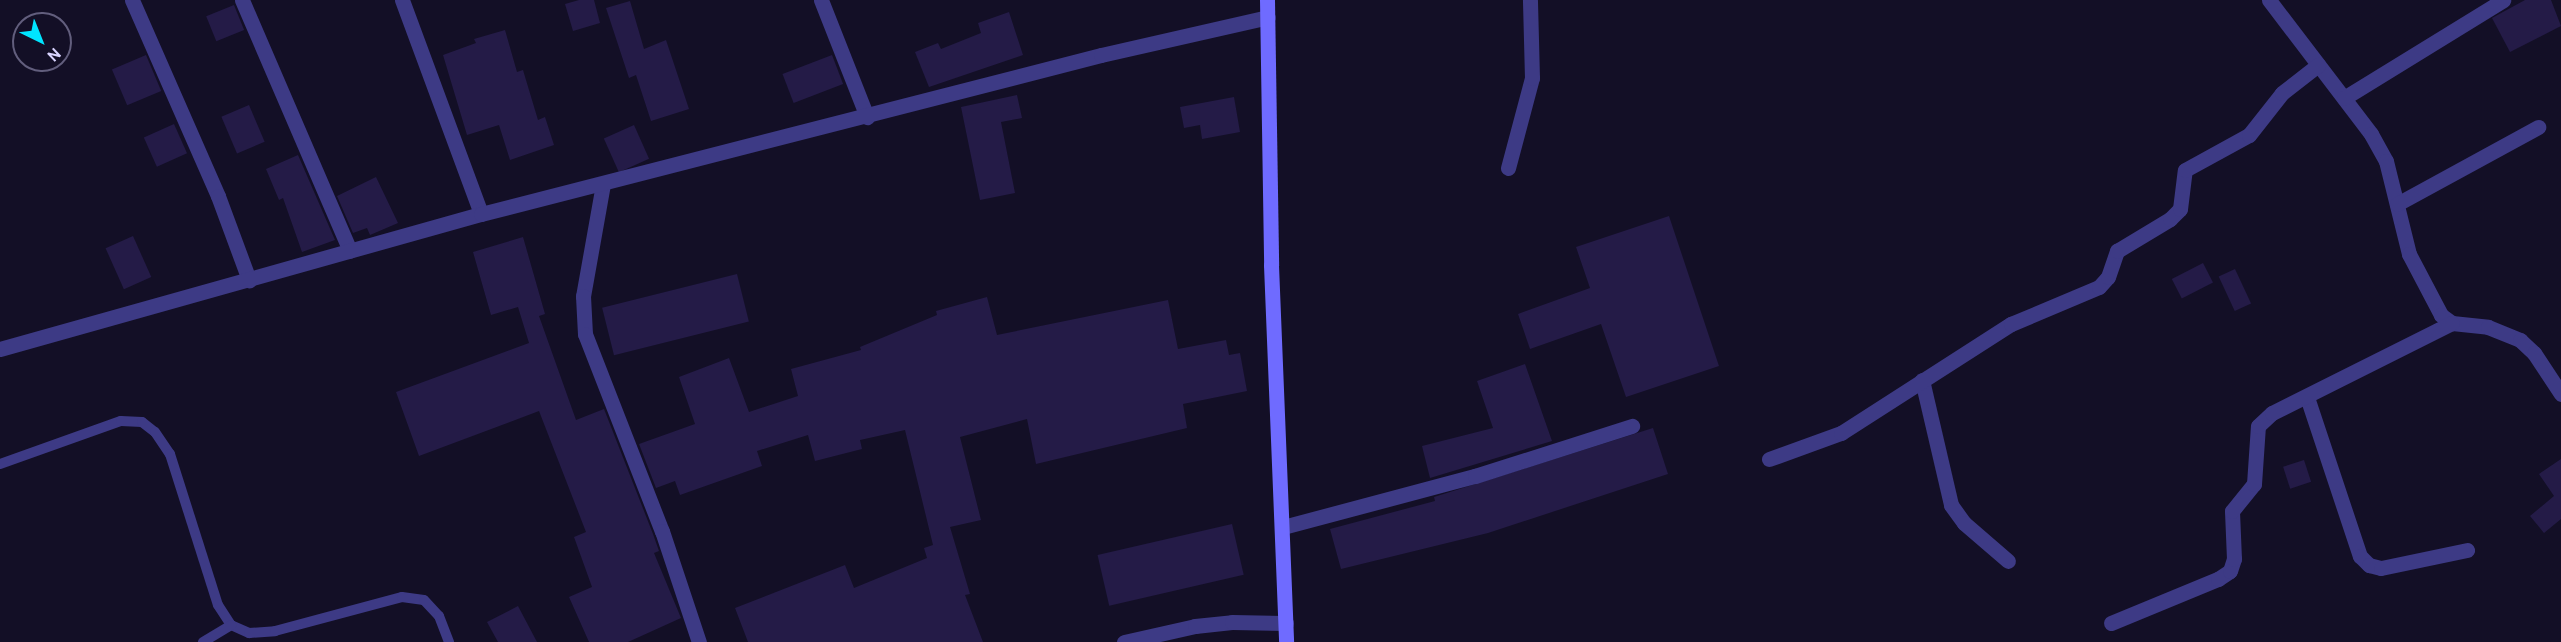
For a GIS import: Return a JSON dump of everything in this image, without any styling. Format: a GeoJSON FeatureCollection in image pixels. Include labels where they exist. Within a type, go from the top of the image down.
{"type":"FeatureCollection","features":[{"type":"Feature","properties":{"kind":"main road"},"geometry":{"type":"LineString","coordinates":[[1267,0],[1271,265],[1286,642]]}},
{"type":"Feature","properties":{"kind":"street"},"geometry":{"type":"LineString","coordinates":[[132,0],[218,196],[249,280]]}},
{"type":"Feature","properties":{"kind":"street"},"geometry":{"type":"LineString","coordinates":[[242,0],[350,251]]}},
{"type":"Feature","properties":{"kind":"street"},"geometry":{"type":"LineString","coordinates":[[402,0],[481,214]]}},
{"type":"Feature","properties":{"kind":"street"},"geometry":{"type":"LineString","coordinates":[[821,0],[867,117]]}},
{"type":"Feature","properties":{"kind":"street"},"geometry":{"type":"LineString","coordinates":[[1508,168],[1532,78],[1530,0]]}},
{"type":"Feature","properties":{"kind":"street"},"geometry":{"type":"LineString","coordinates":[[2269,0],[2344,98],[2386,161],[2409,254],[2441,315],[2452,323],[2488,327],[2520,340],[2534,352],[2561,393]]}},
{"type":"Feature","properties":{"kind":"street"},"geometry":{"type":"LineString","coordinates":[[2344,98],[2503,0]]}},
{"type":"Feature","properties":{"kind":"street"},"geometry":{"type":"LineString","coordinates":[[0,349],[481,214],[867,117],[1101,55],[1268,17]]}},
{"type":"Feature","properties":{"kind":"street"},"geometry":{"type":"LineString","coordinates":[[1769,459],[1841,433],[2011,324],[2099,286],[2108,277],[2117,251],[2170,219],[2180,209],[2185,170],[2192,163],[2249,135],[2282,93],[2318,64]]}},
{"type":"Feature","properties":{"kind":"street"},"geometry":{"type":"LineString","coordinates":[[2397,204],[2538,127]]}},
{"type":"Feature","properties":{"kind":"street"},"geometry":{"type":"LineString","coordinates":[[603,184],[583,296],[585,334],[662,531],[699,642]]}},
{"type":"Feature","properties":{"kind":"street"},"geometry":{"type":"LineString","coordinates":[[2111,623],[2218,579],[2230,571],[2234,558],[2232,511],[2254,484],[2258,426],[2272,413],[2452,323]]}},
{"type":"Feature","properties":{"kind":"street"},"geometry":{"type":"LineString","coordinates":[[1922,380],[1951,505],[1964,523],[2008,561]]}},
{"type":"Feature","properties":{"kind":"street"},"geometry":{"type":"LineString","coordinates":[[2307,396],[2360,556],[2369,565],[2381,568],[2467,550]]}},
{"type":"Feature","properties":{"kind":"street"},"geometry":{"type":"LineString","coordinates":[[1283,527],[1475,476],[1632,426]]}},
{"type":"Feature","properties":{"kind":"street"},"geometry":{"type":"LineString","coordinates":[[1124,642],[1204,625],[1286,624]]}},
{"type":"Feature","properties":{"kind":"lane"},"geometry":{"type":"LineString","coordinates":[[0,464],[121,421],[142,422],[149,427],[170,454],[218,605],[231,625],[249,633],[275,631],[402,597],[424,600],[439,616],[449,642]]}},
{"type":"Feature","properties":{"kind":"lane"},"geometry":{"type":"LineString","coordinates":[[203,642],[231,625]]}},
{"type":"Feature","properties":{"kind":"building"},"geometry":{"type":"Polygon","coordinates":[[[579,0],[594,0],[600,23],[573,31],[565,4],[579,0]]]}},
{"type":"Feature","properties":{"kind":"building"},"geometry":{"type":"Polygon","coordinates":[[[2525,0],[2551,0],[2561,26],[2510,52],[2492,18],[2525,0]]]}},
{"type":"Feature","properties":{"kind":"building"},"geometry":{"type":"Polygon","coordinates":[[[630,1],[644,49],[666,40],[689,109],[651,121],[636,75],[629,78],[606,8],[630,1]]]}},
{"type":"Feature","properties":{"kind":"building"},"geometry":{"type":"Polygon","coordinates":[[[234,5],[244,30],[216,41],[206,16],[234,5]]]}},
{"type":"Feature","properties":{"kind":"building"},"geometry":{"type":"Polygon","coordinates":[[[1009,12],[1023,55],[929,87],[915,52],[938,43],[941,49],[981,33],[978,23],[1009,12]]]}},
{"type":"Feature","properties":{"kind":"building"},"geometry":{"type":"Polygon","coordinates":[[[505,30],[517,72],[523,70],[538,120],[545,117],[554,145],[510,160],[499,125],[467,135],[443,55],[476,43],[474,39],[505,30]]]}},
{"type":"Feature","properties":{"kind":"building"},"geometry":{"type":"Polygon","coordinates":[[[146,55],[161,91],[127,105],[112,69],[146,55]]]}},
{"type":"Feature","properties":{"kind":"building"},"geometry":{"type":"Polygon","coordinates":[[[832,55],[843,84],[794,103],[783,74],[832,55]]]}},
{"type":"Feature","properties":{"kind":"building"},"geometry":{"type":"Polygon","coordinates":[[[1017,95],[1022,118],[1001,122],[1015,193],[980,200],[961,107],[1017,95]]]}},
{"type":"Feature","properties":{"kind":"building"},"geometry":{"type":"Polygon","coordinates":[[[1234,97],[1240,132],[1202,139],[1200,125],[1184,128],[1180,107],[1234,97]]]}},
{"type":"Feature","properties":{"kind":"building"},"geometry":{"type":"Polygon","coordinates":[[[249,105],[265,142],[237,154],[221,117],[249,105]]]}},
{"type":"Feature","properties":{"kind":"building"},"geometry":{"type":"Polygon","coordinates":[[[174,124],[187,153],[157,167],[144,137],[174,124]]]}},
{"type":"Feature","properties":{"kind":"building"},"geometry":{"type":"Polygon","coordinates":[[[634,125],[649,159],[619,172],[604,138],[634,125]]]}},
{"type":"Feature","properties":{"kind":"building"},"geometry":{"type":"Polygon","coordinates":[[[298,155],[335,240],[302,252],[283,198],[279,200],[266,169],[298,155]]]}},
{"type":"Feature","properties":{"kind":"building"},"geometry":{"type":"Polygon","coordinates":[[[376,177],[398,223],[370,235],[367,228],[353,233],[337,196],[376,177]]]}},
{"type":"Feature","properties":{"kind":"building"},"geometry":{"type":"Polygon","coordinates":[[[1669,216],[1719,366],[1626,397],[1601,324],[1530,349],[1518,314],[1590,288],[1576,247],[1669,216]]]}},
{"type":"Feature","properties":{"kind":"building"},"geometry":{"type":"Polygon","coordinates":[[[133,236],[151,277],[124,289],[106,248],[133,236]]]}},
{"type":"Feature","properties":{"kind":"building"},"geometry":{"type":"Polygon","coordinates":[[[523,237],[545,314],[539,316],[576,420],[604,409],[659,551],[654,553],[681,618],[628,642],[589,642],[569,597],[592,587],[574,537],[586,532],[539,411],[419,456],[396,392],[529,343],[518,307],[491,315],[473,252],[523,237]]]}},
{"type":"Feature","properties":{"kind":"building"},"geometry":{"type":"Polygon","coordinates":[[[2203,263],[2213,283],[2182,298],[2172,279],[2203,263]]]}},
{"type":"Feature","properties":{"kind":"building"},"geometry":{"type":"Polygon","coordinates":[[[2235,269],[2251,303],[2235,311],[2219,277],[2235,269]]]}},
{"type":"Feature","properties":{"kind":"building"},"geometry":{"type":"Polygon","coordinates":[[[737,274],[749,322],[614,355],[602,308],[737,274]]]}},
{"type":"Feature","properties":{"kind":"building"},"geometry":{"type":"Polygon","coordinates":[[[987,297],[997,335],[1168,300],[1178,349],[1226,340],[1229,355],[1240,353],[1247,391],[1183,404],[1187,428],[1036,464],[1027,419],[960,437],[981,520],[950,527],[970,594],[965,595],[983,642],[748,642],[735,608],[845,565],[854,588],[927,558],[924,548],[933,545],[905,430],[860,440],[862,449],[815,461],[808,435],[757,451],[762,466],[680,495],[675,481],[656,488],[639,444],[695,424],[679,377],[729,358],[749,412],[798,396],[791,369],[861,350],[860,347],[937,315],[936,311],[987,297]]]}},
{"type":"Feature","properties":{"kind":"building"},"geometry":{"type":"Polygon","coordinates":[[[1525,364],[1552,441],[1430,478],[1422,446],[1493,428],[1477,381],[1525,364]]]}},
{"type":"Feature","properties":{"kind":"building"},"geometry":{"type":"Polygon","coordinates":[[[1653,428],[1668,474],[1488,533],[1341,569],[1330,529],[1435,501],[1434,497],[1653,428]]]}},
{"type":"Feature","properties":{"kind":"building"},"geometry":{"type":"Polygon","coordinates":[[[2561,459],[2561,519],[2544,533],[2530,516],[2554,496],[2539,474],[2561,459]]]}},
{"type":"Feature","properties":{"kind":"building"},"geometry":{"type":"Polygon","coordinates":[[[2304,460],[2311,482],[2290,489],[2283,467],[2304,460]]]}},
{"type":"Feature","properties":{"kind":"building"},"geometry":{"type":"Polygon","coordinates":[[[1232,524],[1244,575],[1109,606],[1098,555],[1232,524]]]}},
{"type":"Feature","properties":{"kind":"building"},"geometry":{"type":"Polygon","coordinates":[[[518,606],[537,642],[498,642],[487,622],[518,606]]]}}]}
